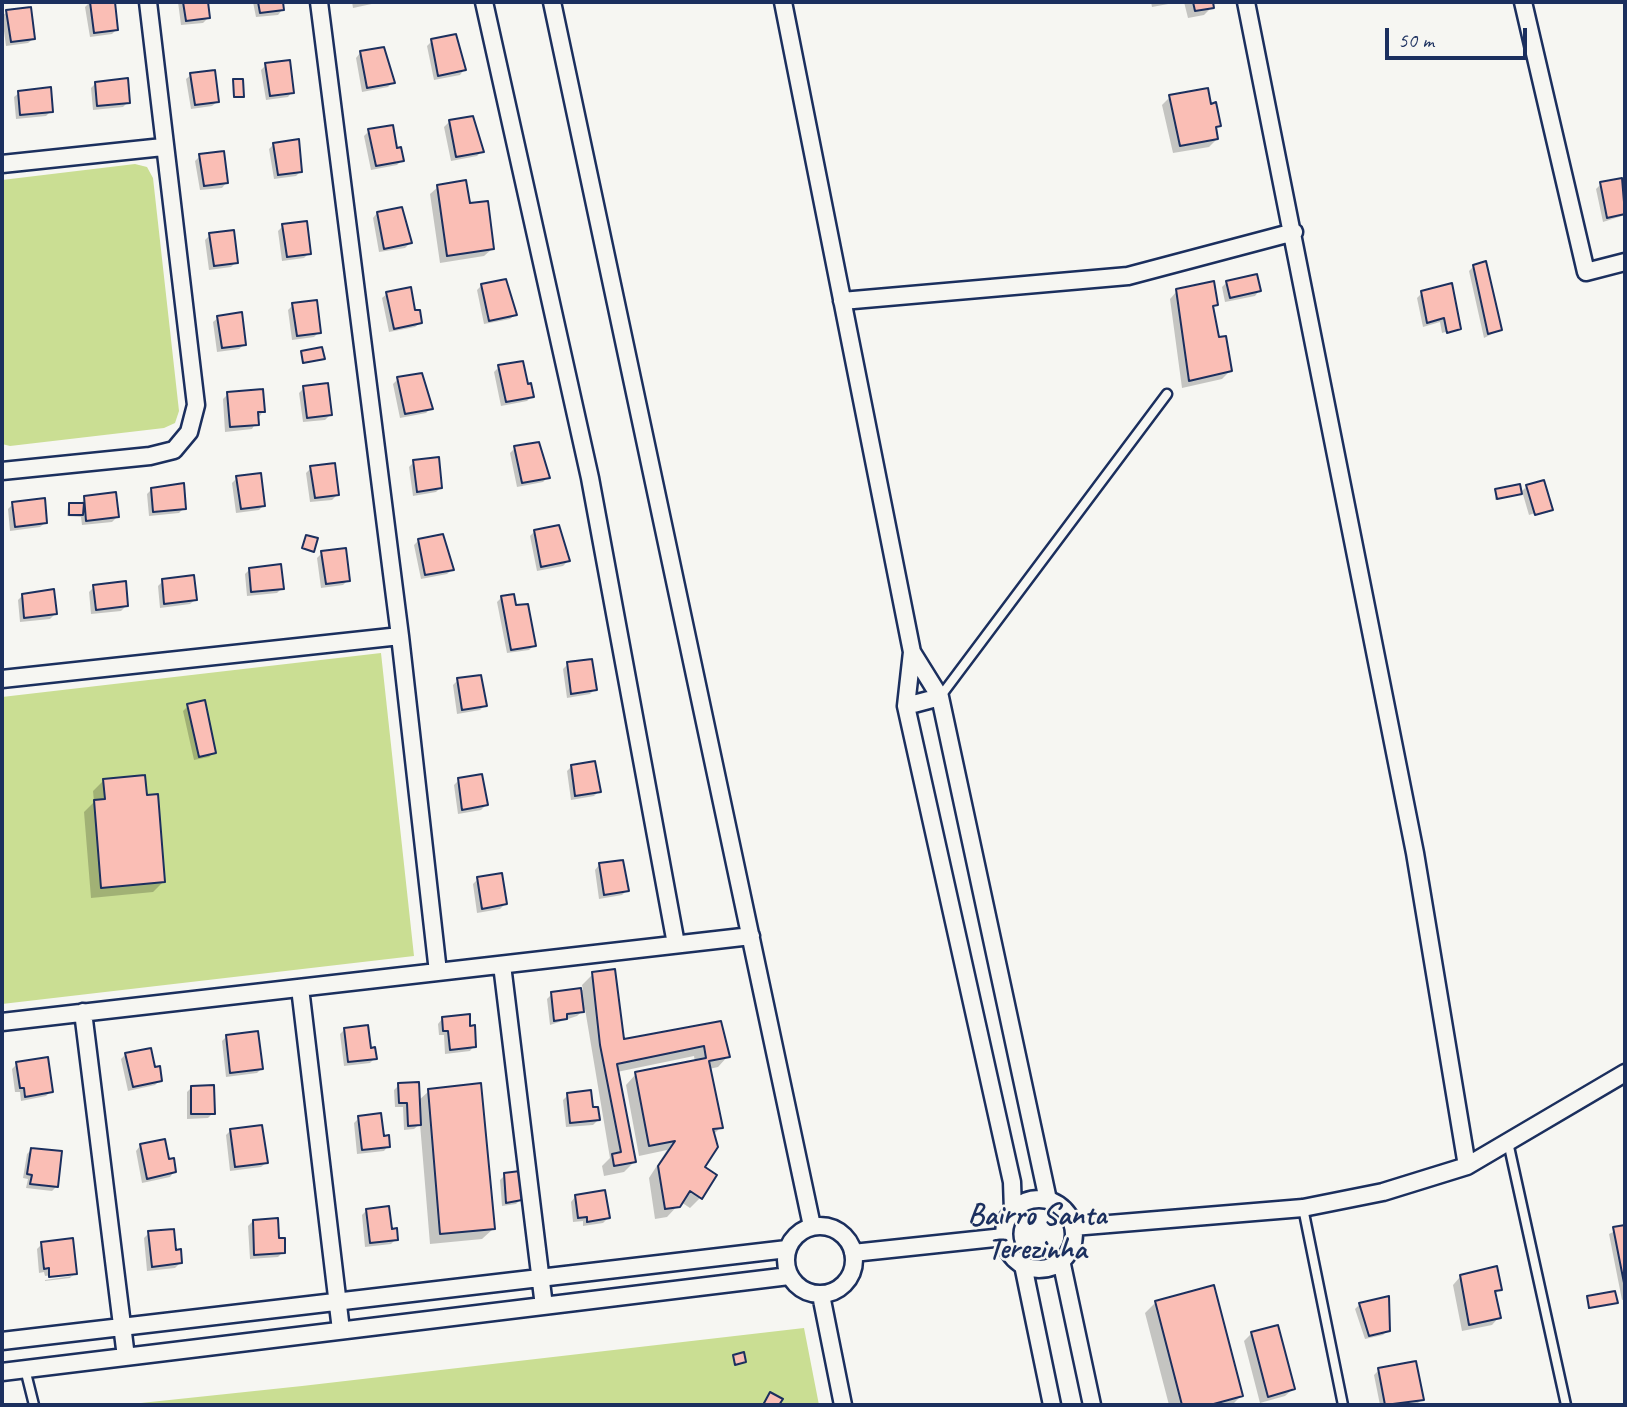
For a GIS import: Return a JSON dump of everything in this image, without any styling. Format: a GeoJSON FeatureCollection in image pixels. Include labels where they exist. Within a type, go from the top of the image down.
{"type":"FeatureCollection","features":[{"type":"Feature","properties":{"kind":"street"},"geometry":{"type":"LineString","coordinates":[[2,471],[149,456],[174,450],[189,432],[196,405],[163,147],[148,2]]}},
{"type":"Feature","properties":{"kind":"street"},"geometry":{"type":"LineString","coordinates":[[318,2],[400,636],[438,972]]}},
{"type":"Feature","properties":{"kind":"street"},"geometry":{"type":"LineString","coordinates":[[484,2],[590,478],[676,944]]}},
{"type":"Feature","properties":{"kind":"street"},"geometry":{"type":"LineString","coordinates":[[552,2],[812,1226]]}},
{"type":"Feature","properties":{"kind":"street"},"geometry":{"type":"LineString","coordinates":[[783,2],[912,652],[906,706],[1012,1182],[1013,1211]]}},
{"type":"Feature","properties":{"kind":"street"},"geometry":{"type":"LineString","coordinates":[[1246,2],[1294,232],[1415,853],[1467,1166]]}},
{"type":"Feature","properties":{"kind":"street"},"geometry":{"type":"LineString","coordinates":[[1523,2],[1586,272],[1625,262]]}},
{"type":"Feature","properties":{"kind":"street"},"geometry":{"type":"LineString","coordinates":[[2,164],[163,147]]}},
{"type":"Feature","properties":{"kind":"street"},"geometry":{"type":"LineString","coordinates":[[842,302],[1128,276],[1294,232]]}},
{"type":"Feature","properties":{"kind":"street"},"geometry":{"type":"LineString","coordinates":[[2,674],[400,636]]}},
{"type":"Feature","properties":{"kind":"street"},"geometry":{"type":"LineString","coordinates":[[912,652],[940,697],[1048,1200]]}},
{"type":"Feature","properties":{"kind":"street"},"geometry":{"type":"LineString","coordinates":[[906,706],[940,697]]}},
{"type":"Feature","properties":{"kind":"street"},"geometry":{"type":"LineString","coordinates":[[2,1022],[751,936]]}},
{"type":"Feature","properties":{"kind":"street"},"geometry":{"type":"LineString","coordinates":[[502,965],[544,1306]]}},
{"type":"Feature","properties":{"kind":"street"},"geometry":{"type":"LineString","coordinates":[[300,988],[341,1330]]}},
{"type":"Feature","properties":{"kind":"street"},"geometry":{"type":"LineString","coordinates":[[83,1012],[126,1357]]}},
{"type":"Feature","properties":{"kind":"street"},"geometry":{"type":"LineString","coordinates":[[1073,1227],[1303,1208],[1383,1192],[1467,1166],[1625,1073]]}},
{"type":"Feature","properties":{"kind":"street"},"geometry":{"type":"LineString","coordinates":[[1023,1265],[1043,1268],[1061,1260],[1072,1245],[1073,1227],[1064,1209],[1048,1200],[1028,1200],[1013,1211],[1007,1219],[1004,1237],[1008,1250],[1023,1265],[1052,1405]]}},
{"type":"Feature","properties":{"kind":"street"},"geometry":{"type":"LineString","coordinates":[[812,1226],[834,1228],[850,1242],[854,1263],[847,1281],[831,1293],[821,1295],[802,1290],[789,1276],[787,1249],[796,1234],[812,1226]]}},
{"type":"Feature","properties":{"kind":"street"},"geometry":{"type":"LineString","coordinates":[[853,1253],[1004,1237]]}},
{"type":"Feature","properties":{"kind":"street"},"geometry":{"type":"LineString","coordinates":[[2,1341],[787,1249]]}},
{"type":"Feature","properties":{"kind":"street"},"geometry":{"type":"LineString","coordinates":[[1061,1260],[1092,1405]]}},
{"type":"Feature","properties":{"kind":"street"},"geometry":{"type":"LineString","coordinates":[[2,1372],[789,1276]]}},
{"type":"Feature","properties":{"kind":"street"},"geometry":{"type":"LineString","coordinates":[[821,1295],[843,1405]]}},
{"type":"Feature","properties":{"kind":"lane"},"geometry":{"type":"LineString","coordinates":[[940,697],[1167,394]]}},
{"type":"Feature","properties":{"kind":"lane"},"geometry":{"type":"LineString","coordinates":[[1508,1142],[1566,1405]]}},
{"type":"Feature","properties":{"kind":"lane"},"geometry":{"type":"LineString","coordinates":[[1303,1208],[1343,1405]]}},
{"type":"Feature","properties":{"kind":"lane"},"geometry":{"type":"LineString","coordinates":[[25,1369],[34,1405]]}},
{"type":"Feature","properties":{"kind":"green space"},"geometry":{"type":"Polygon","coordinates":[[[135,164],[147,167],[153,178],[179,411],[175,423],[164,428],[10,446],[2,444],[2,180],[135,164]]]}},
{"type":"Feature","properties":{"kind":"green space"},"geometry":{"type":"Polygon","coordinates":[[[381,653],[414,956],[2,1004],[2,697],[381,653]]]}},
{"type":"Feature","properties":{"kind":"green space"},"geometry":{"type":"Polygon","coordinates":[[[804,1328],[819,1405],[122,1405],[302,1386],[804,1328]]]}},
{"type":"Feature","properties":{"kind":"building"},"geometry":{"type":"Polygon","coordinates":[[[90,2],[115,2],[118,30],[94,33],[90,2]]]}},
{"type":"Feature","properties":{"kind":"building"},"geometry":{"type":"Polygon","coordinates":[[[183,2],[208,2],[210,18],[186,21],[183,2]]]}},
{"type":"Feature","properties":{"kind":"building"},"geometry":{"type":"Polygon","coordinates":[[[258,2],[283,2],[284,10],[260,13],[258,2]]]}},
{"type":"Feature","properties":{"kind":"building"},"geometry":{"type":"Polygon","coordinates":[[[1193,2],[1213,2],[1214,8],[1195,11],[1193,2]]]}},
{"type":"Feature","properties":{"kind":"building"},"geometry":{"type":"Polygon","coordinates":[[[31,7],[35,39],[11,42],[6,10],[31,7]]]}},
{"type":"Feature","properties":{"kind":"building"},"geometry":{"type":"Polygon","coordinates":[[[456,34],[466,70],[438,76],[431,39],[456,34]]]}},
{"type":"Feature","properties":{"kind":"building"},"geometry":{"type":"Polygon","coordinates":[[[384,47],[395,83],[367,88],[360,51],[384,47]]]}},
{"type":"Feature","properties":{"kind":"building"},"geometry":{"type":"Polygon","coordinates":[[[290,60],[294,93],[270,96],[265,63],[290,60]]]}},
{"type":"Feature","properties":{"kind":"building"},"geometry":{"type":"Polygon","coordinates":[[[215,70],[219,102],[195,105],[190,73],[215,70]]]}},
{"type":"Feature","properties":{"kind":"building"},"geometry":{"type":"Polygon","coordinates":[[[128,78],[130,103],[97,106],[95,82],[128,78]]]}},
{"type":"Feature","properties":{"kind":"building"},"geometry":{"type":"Polygon","coordinates":[[[233,79],[243,79],[244,97],[234,97],[233,79]]]}},
{"type":"Feature","properties":{"kind":"building"},"geometry":{"type":"Polygon","coordinates":[[[51,87],[53,112],[20,115],[18,91],[51,87]]]}},
{"type":"Feature","properties":{"kind":"building"},"geometry":{"type":"Polygon","coordinates":[[[1208,88],[1211,104],[1216,102],[1221,126],[1216,127],[1218,139],[1180,146],[1169,95],[1208,88]]]}},
{"type":"Feature","properties":{"kind":"building"},"geometry":{"type":"Polygon","coordinates":[[[473,116],[484,152],[456,157],[449,120],[473,116]]]}},
{"type":"Feature","properties":{"kind":"building"},"geometry":{"type":"Polygon","coordinates":[[[393,125],[397,148],[401,147],[404,161],[376,166],[368,129],[393,125]]]}},
{"type":"Feature","properties":{"kind":"building"},"geometry":{"type":"Polygon","coordinates":[[[299,139],[302,172],[278,175],[273,143],[299,139]]]}},
{"type":"Feature","properties":{"kind":"building"},"geometry":{"type":"Polygon","coordinates":[[[224,151],[228,183],[204,186],[199,154],[224,151]]]}},
{"type":"Feature","properties":{"kind":"building"},"geometry":{"type":"Polygon","coordinates":[[[1622,178],[1625,214],[1607,218],[1600,182],[1622,178]]]}},
{"type":"Feature","properties":{"kind":"building"},"geometry":{"type":"Polygon","coordinates":[[[466,180],[470,203],[488,201],[494,249],[447,256],[437,185],[466,180]]]}},
{"type":"Feature","properties":{"kind":"building"},"geometry":{"type":"Polygon","coordinates":[[[402,207],[412,243],[384,249],[377,212],[402,207]]]}},
{"type":"Feature","properties":{"kind":"building"},"geometry":{"type":"Polygon","coordinates":[[[307,221],[311,254],[287,257],[282,224],[307,221]]]}},
{"type":"Feature","properties":{"kind":"building"},"geometry":{"type":"Polygon","coordinates":[[[234,230],[238,263],[214,266],[209,233],[234,230]]]}},
{"type":"Feature","properties":{"kind":"building"},"geometry":{"type":"Polygon","coordinates":[[[1486,261],[1502,330],[1488,334],[1473,265],[1486,261]]]}},
{"type":"Feature","properties":{"kind":"building"},"geometry":{"type":"Polygon","coordinates":[[[1257,274],[1261,291],[1230,298],[1226,281],[1257,274]]]}},
{"type":"Feature","properties":{"kind":"building"},"geometry":{"type":"Polygon","coordinates":[[[506,279],[517,315],[489,321],[481,284],[506,279]]]}},
{"type":"Feature","properties":{"kind":"building"},"geometry":{"type":"Polygon","coordinates":[[[1214,281],[1218,305],[1213,306],[1219,337],[1226,336],[1232,371],[1189,381],[1176,289],[1214,281]]]}},
{"type":"Feature","properties":{"kind":"building"},"geometry":{"type":"Polygon","coordinates":[[[1452,283],[1461,329],[1447,333],[1444,318],[1427,323],[1421,291],[1452,283]]]}},
{"type":"Feature","properties":{"kind":"building"},"geometry":{"type":"Polygon","coordinates":[[[411,287],[415,310],[420,310],[422,323],[394,329],[386,292],[411,287]]]}},
{"type":"Feature","properties":{"kind":"building"},"geometry":{"type":"Polygon","coordinates":[[[317,300],[321,333],[297,336],[292,303],[317,300]]]}},
{"type":"Feature","properties":{"kind":"building"},"geometry":{"type":"Polygon","coordinates":[[[242,312],[246,345],[222,348],[217,316],[242,312]]]}},
{"type":"Feature","properties":{"kind":"building"},"geometry":{"type":"Polygon","coordinates":[[[322,347],[325,359],[303,363],[301,351],[322,347]]]}},
{"type":"Feature","properties":{"kind":"building"},"geometry":{"type":"Polygon","coordinates":[[[523,361],[534,397],[506,402],[498,365],[523,361]]]}},
{"type":"Feature","properties":{"kind":"building"},"geometry":{"type":"Polygon","coordinates":[[[422,373],[433,409],[405,414],[397,377],[422,373]]]}},
{"type":"Feature","properties":{"kind":"building"},"geometry":{"type":"Polygon","coordinates":[[[328,383],[332,415],[307,418],[303,386],[328,383]]]}},
{"type":"Feature","properties":{"kind":"building"},"geometry":{"type":"Polygon","coordinates":[[[263,389],[265,412],[258,412],[259,425],[230,427],[227,392],[263,389]]]}},
{"type":"Feature","properties":{"kind":"building"},"geometry":{"type":"Polygon","coordinates":[[[539,442],[550,478],[522,483],[514,446],[539,442]]]}},
{"type":"Feature","properties":{"kind":"building"},"geometry":{"type":"Polygon","coordinates":[[[439,457],[442,488],[417,492],[413,460],[439,457]]]}},
{"type":"Feature","properties":{"kind":"building"},"geometry":{"type":"Polygon","coordinates":[[[335,463],[339,495],[315,498],[310,466],[335,463]]]}},
{"type":"Feature","properties":{"kind":"building"},"geometry":{"type":"Polygon","coordinates":[[[261,473],[265,506],[241,509],[236,476],[261,473]]]}},
{"type":"Feature","properties":{"kind":"building"},"geometry":{"type":"Polygon","coordinates":[[[1544,480],[1553,510],[1535,515],[1526,485],[1544,480]]]}},
{"type":"Feature","properties":{"kind":"building"},"geometry":{"type":"Polygon","coordinates":[[[184,483],[186,509],[153,512],[151,488],[184,483]]]}},
{"type":"Feature","properties":{"kind":"building"},"geometry":{"type":"Polygon","coordinates":[[[1520,484],[1522,494],[1497,499],[1495,489],[1520,484]]]}},
{"type":"Feature","properties":{"kind":"building"},"geometry":{"type":"Polygon","coordinates":[[[116,492],[119,517],[86,521],[84,496],[116,492]]]}},
{"type":"Feature","properties":{"kind":"building"},"geometry":{"type":"Polygon","coordinates":[[[45,498],[47,523],[15,527],[12,502],[45,498]]]}},
{"type":"Feature","properties":{"kind":"building"},"geometry":{"type":"Polygon","coordinates":[[[69,503],[84,503],[83,515],[69,515],[69,503]]]}},
{"type":"Feature","properties":{"kind":"building"},"geometry":{"type":"Polygon","coordinates":[[[559,525],[570,561],[541,567],[534,530],[559,525]]]}},
{"type":"Feature","properties":{"kind":"building"},"geometry":{"type":"Polygon","coordinates":[[[443,534],[454,570],[425,575],[418,539],[443,534]]]}},
{"type":"Feature","properties":{"kind":"building"},"geometry":{"type":"Polygon","coordinates":[[[306,535],[318,538],[314,552],[302,548],[306,535]]]}},
{"type":"Feature","properties":{"kind":"building"},"geometry":{"type":"Polygon","coordinates":[[[346,548],[350,581],[326,584],[321,551],[346,548]]]}},
{"type":"Feature","properties":{"kind":"building"},"geometry":{"type":"Polygon","coordinates":[[[281,564],[284,589],[251,592],[249,568],[281,564]]]}},
{"type":"Feature","properties":{"kind":"building"},"geometry":{"type":"Polygon","coordinates":[[[194,575],[197,600],[164,604],[162,579],[194,575]]]}},
{"type":"Feature","properties":{"kind":"building"},"geometry":{"type":"Polygon","coordinates":[[[126,581],[128,606],[96,610],[93,585],[126,581]]]}},
{"type":"Feature","properties":{"kind":"building"},"geometry":{"type":"Polygon","coordinates":[[[54,589],[57,614],[24,618],[22,594],[54,589]]]}},
{"type":"Feature","properties":{"kind":"building"},"geometry":{"type":"Polygon","coordinates":[[[514,594],[516,605],[528,604],[536,646],[511,650],[501,596],[514,594]]]}},
{"type":"Feature","properties":{"kind":"building"},"geometry":{"type":"Polygon","coordinates":[[[592,659],[597,690],[571,694],[567,662],[592,659]]]}},
{"type":"Feature","properties":{"kind":"building"},"geometry":{"type":"Polygon","coordinates":[[[481,675],[487,706],[462,710],[457,678],[481,675]]]}},
{"type":"Feature","properties":{"kind":"building"},"geometry":{"type":"Polygon","coordinates":[[[205,700],[216,753],[199,757],[187,704],[205,700]]]}},
{"type":"Feature","properties":{"kind":"building"},"geometry":{"type":"Polygon","coordinates":[[[595,761],[601,792],[575,796],[571,765],[595,761]]]}},
{"type":"Feature","properties":{"kind":"building"},"geometry":{"type":"Polygon","coordinates":[[[482,774],[488,805],[462,810],[458,778],[482,774]]]}},
{"type":"Feature","properties":{"kind":"building"},"geometry":{"type":"Polygon","coordinates":[[[145,775],[147,795],[158,794],[165,882],[101,888],[94,800],[105,799],[103,779],[145,775]]]}},
{"type":"Feature","properties":{"kind":"building"},"geometry":{"type":"Polygon","coordinates":[[[623,860],[629,891],[604,895],[599,863],[623,860]]]}},
{"type":"Feature","properties":{"kind":"building"},"geometry":{"type":"Polygon","coordinates":[[[502,873],[507,904],[482,909],[477,877],[502,873]]]}},
{"type":"Feature","properties":{"kind":"building"},"geometry":{"type":"Polygon","coordinates":[[[615,969],[624,1039],[721,1021],[730,1057],[709,1061],[723,1128],[713,1129],[718,1147],[705,1167],[717,1175],[702,1199],[690,1191],[680,1207],[665,1209],[658,1166],[675,1141],[649,1146],[635,1072],[706,1058],[704,1046],[617,1064],[636,1162],[614,1166],[612,1154],[621,1152],[600,1045],[592,972],[615,969]]]}},
{"type":"Feature","properties":{"kind":"building"},"geometry":{"type":"Polygon","coordinates":[[[581,988],[584,1012],[567,1014],[567,1019],[554,1021],[551,992],[581,988]]]}},
{"type":"Feature","properties":{"kind":"building"},"geometry":{"type":"Polygon","coordinates":[[[470,1014],[470,1026],[475,1025],[476,1047],[450,1050],[448,1031],[443,1031],[442,1017],[470,1014]]]}},
{"type":"Feature","properties":{"kind":"building"},"geometry":{"type":"Polygon","coordinates":[[[368,1025],[371,1048],[375,1047],[377,1059],[348,1062],[344,1028],[368,1025]]]}},
{"type":"Feature","properties":{"kind":"building"},"geometry":{"type":"Polygon","coordinates":[[[258,1031],[263,1069],[230,1073],[226,1035],[258,1031]]]}},
{"type":"Feature","properties":{"kind":"building"},"geometry":{"type":"Polygon","coordinates":[[[151,1048],[155,1067],[160,1066],[162,1081],[133,1087],[125,1053],[151,1048]]]}},
{"type":"Feature","properties":{"kind":"building"},"geometry":{"type":"Polygon","coordinates":[[[48,1057],[53,1092],[25,1097],[24,1088],[20,1088],[16,1062],[48,1057]]]}},
{"type":"Feature","properties":{"kind":"building"},"geometry":{"type":"Polygon","coordinates":[[[419,1082],[421,1125],[408,1126],[407,1103],[399,1103],[398,1083],[419,1082]]]}},
{"type":"Feature","properties":{"kind":"building"},"geometry":{"type":"Polygon","coordinates":[[[481,1083],[495,1229],[440,1234],[428,1089],[481,1083]]]}},
{"type":"Feature","properties":{"kind":"building"},"geometry":{"type":"Polygon","coordinates":[[[214,1085],[215,1114],[191,1114],[191,1086],[214,1085]]]}},
{"type":"Feature","properties":{"kind":"building"},"geometry":{"type":"Polygon","coordinates":[[[591,1090],[593,1107],[598,1107],[600,1120],[570,1123],[567,1093],[591,1090]]]}},
{"type":"Feature","properties":{"kind":"building"},"geometry":{"type":"Polygon","coordinates":[[[381,1113],[384,1136],[389,1135],[390,1147],[362,1150],[358,1116],[381,1113]]]}},
{"type":"Feature","properties":{"kind":"building"},"geometry":{"type":"Polygon","coordinates":[[[262,1125],[268,1163],[235,1167],[230,1129],[262,1125]]]}},
{"type":"Feature","properties":{"kind":"building"},"geometry":{"type":"Polygon","coordinates":[[[165,1139],[169,1159],[174,1158],[176,1172],[147,1179],[140,1144],[165,1139]]]}},
{"type":"Feature","properties":{"kind":"building"},"geometry":{"type":"Polygon","coordinates":[[[31,1148],[62,1151],[58,1187],[30,1184],[32,1175],[27,1174],[31,1148]]]}},
{"type":"Feature","properties":{"kind":"building"},"geometry":{"type":"Polygon","coordinates":[[[520,1171],[522,1200],[506,1203],[504,1173],[520,1171]]]}},
{"type":"Feature","properties":{"kind":"building"},"geometry":{"type":"Polygon","coordinates":[[[605,1190],[610,1218],[587,1222],[587,1217],[578,1218],[575,1195],[605,1190]]]}},
{"type":"Feature","properties":{"kind":"building"},"geometry":{"type":"Polygon","coordinates":[[[389,1206],[392,1229],[397,1228],[398,1240],[370,1243],[366,1209],[389,1206]]]}},
{"type":"Feature","properties":{"kind":"building"},"geometry":{"type":"Polygon","coordinates":[[[278,1218],[279,1238],[285,1238],[285,1253],[254,1255],[253,1220],[278,1218]]]}},
{"type":"Feature","properties":{"kind":"building"},"geometry":{"type":"Polygon","coordinates":[[[1625,1225],[1625,1288],[1613,1227],[1625,1225]]]}},
{"type":"Feature","properties":{"kind":"building"},"geometry":{"type":"Polygon","coordinates":[[[174,1229],[176,1250],[181,1249],[182,1263],[152,1267],[148,1231],[174,1229]]]}},
{"type":"Feature","properties":{"kind":"building"},"geometry":{"type":"Polygon","coordinates":[[[73,1238],[77,1274],[49,1277],[49,1268],[44,1269],[41,1242],[73,1238]]]}},
{"type":"Feature","properties":{"kind":"building"},"geometry":{"type":"Polygon","coordinates":[[[1497,1266],[1502,1290],[1495,1291],[1501,1318],[1469,1325],[1460,1275],[1497,1266]]]}},
{"type":"Feature","properties":{"kind":"building"},"geometry":{"type":"Polygon","coordinates":[[[1214,1285],[1243,1396],[1210,1405],[1182,1405],[1155,1301],[1214,1285]]]}},
{"type":"Feature","properties":{"kind":"building"},"geometry":{"type":"Polygon","coordinates":[[[1615,1291],[1618,1303],[1589,1308],[1587,1296],[1615,1291]]]}},
{"type":"Feature","properties":{"kind":"building"},"geometry":{"type":"Polygon","coordinates":[[[1389,1296],[1390,1331],[1369,1336],[1359,1303],[1389,1296]]]}},
{"type":"Feature","properties":{"kind":"building"},"geometry":{"type":"Polygon","coordinates":[[[1278,1325],[1295,1389],[1268,1397],[1251,1332],[1278,1325]]]}},
{"type":"Feature","properties":{"kind":"building"},"geometry":{"type":"Polygon","coordinates":[[[744,1352],[746,1362],[735,1365],[733,1355],[744,1352]]]}},
{"type":"Feature","properties":{"kind":"building"},"geometry":{"type":"Polygon","coordinates":[[[1416,1361],[1424,1400],[1385,1405],[1378,1368],[1416,1361]]]}},
{"type":"Feature","properties":{"kind":"building"},"geometry":{"type":"Polygon","coordinates":[[[770,1392],[783,1399],[779,1405],[763,1405],[770,1392]]]}},
{"type":"Feature","properties":{"kind":"district","name":"Bairro Santa Terezinha"},"geometry":{"type":"Point","coordinates":[1037,1233]}}]}
